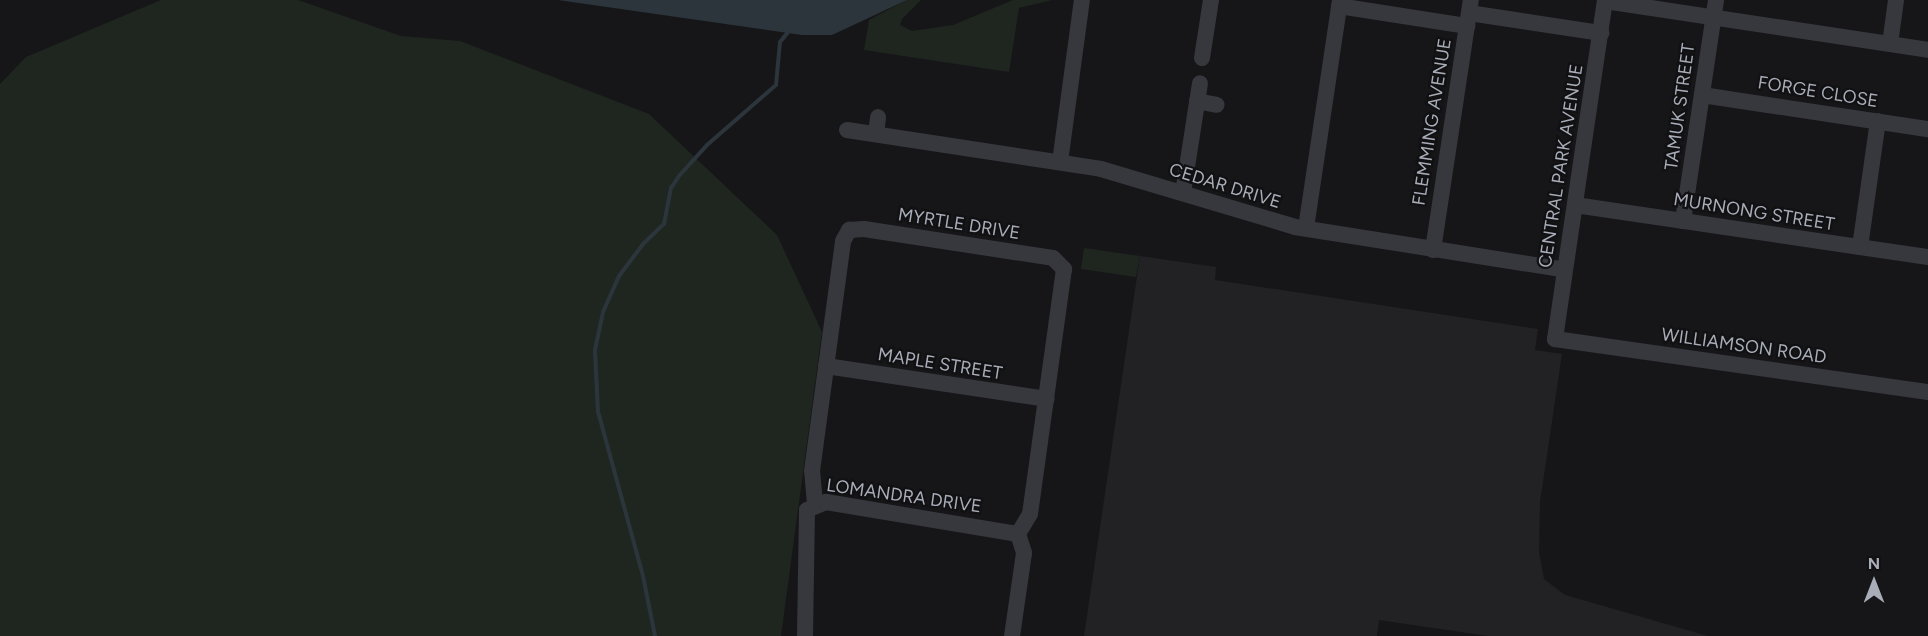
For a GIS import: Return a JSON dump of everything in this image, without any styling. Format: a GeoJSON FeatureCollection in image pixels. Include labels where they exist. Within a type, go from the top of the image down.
{"type":"FeatureCollection","features":[{"type":"Feature","properties":{"kind":"street"},"geometry":{"type":"LineString","coordinates":[[1060,162],[1082,0]]}},
{"type":"Feature","properties":{"kind":"street"},"geometry":{"type":"LineString","coordinates":[[1202,58],[1210,0]]}},
{"type":"Feature","properties":{"kind":"street"},"geometry":{"type":"LineString","coordinates":[[1605,0],[1928,50]]}},
{"type":"Feature","properties":{"kind":"street","name":"CENTRAL PARK AVENUE"},"geometry":{"type":"LineString","coordinates":[[1555,339],[1605,0]]}},
{"type":"Feature","properties":{"kind":"street","name":"TAMUK STREET"},"geometry":{"type":"LineString","coordinates":[[1683,221],[1716,0]]}},
{"type":"Feature","properties":{"kind":"street"},"geometry":{"type":"LineString","coordinates":[[1890,45],[1896,0]]}},
{"type":"Feature","properties":{"kind":"street"},"geometry":{"type":"LineString","coordinates":[[1306,228],[1340,3],[1469,13],[1601,33]]}},
{"type":"Feature","properties":{"kind":"street","name":"FLEMMING AVENUE"},"geometry":{"type":"LineString","coordinates":[[1432,250],[1469,13]]}},
{"type":"Feature","properties":{"kind":"street"},"geometry":{"type":"LineString","coordinates":[[1183,193],[1200,83]]}},
{"type":"Feature","properties":{"kind":"street","name":"FORGE CLOSE"},"geometry":{"type":"LineString","coordinates":[[1702,95],[1928,129]]}},
{"type":"Feature","properties":{"kind":"street"},"geometry":{"type":"LineString","coordinates":[[1197,101],[1217,105]]}},
{"type":"Feature","properties":{"kind":"street"},"geometry":{"type":"LineString","coordinates":[[876,134],[878,117]]}},
{"type":"Feature","properties":{"kind":"street"},"geometry":{"type":"LineString","coordinates":[[1860,247],[1878,121]]}},
{"type":"Feature","properties":{"kind":"street","name":"CEDAR DRIVE"},"geometry":{"type":"LineString","coordinates":[[847,130],[1060,162],[1183,193],[1306,228],[1565,270]]}},
{"type":"Feature","properties":{"kind":"street","name":"MURNONG STREET"},"geometry":{"type":"LineString","coordinates":[[1575,205],[1928,257]]}},
{"type":"Feature","properties":{"kind":"street","name":"MYRTLE DRIVE"},"geometry":{"type":"LineString","coordinates":[[815,504],[812,471],[843,241],[849,230],[864,229],[1061,262],[1065,278],[1030,514],[1018,534]]}},
{"type":"Feature","properties":{"kind":"street","name":"WILLIAMSON ROAD"},"geometry":{"type":"LineString","coordinates":[[1555,339],[1928,392]]}},
{"type":"Feature","properties":{"kind":"street","name":"MAPLE STREET"},"geometry":{"type":"LineString","coordinates":[[826,366],[1047,399]]}},
{"type":"Feature","properties":{"kind":"street","name":"LOMANDRA DRIVE"},"geometry":{"type":"LineString","coordinates":[[805,636],[806,521],[807,510],[815,504],[826,501],[1018,534]]}},
{"type":"Feature","properties":{"kind":"street"},"geometry":{"type":"LineString","coordinates":[[1012,636],[1024,553],[1018,534]]}},
{"type":"Feature","properties":{"kind":"shaded area"},"geometry":{"type":"Polygon","coordinates":[[[161,0],[298,0],[401,36],[460,41],[649,114],[777,235],[822,332],[781,636],[0,636],[0,84],[26,57],[161,0]]]}},
{"type":"Feature","properties":{"kind":"shaded area"},"geometry":{"type":"Polygon","coordinates":[[[558,0],[907,0],[832,35],[802,35],[558,0]]]}},
{"type":"Feature","properties":{"kind":"shaded area"},"geometry":{"type":"Polygon","coordinates":[[[907,0],[921,0],[902,19],[900,25],[912,31],[953,25],[1013,0],[1052,0],[1019,8],[1009,72],[864,50],[869,20],[907,0]]]}},
{"type":"Feature","properties":{"kind":"shaded area"},"geometry":{"type":"Polygon","coordinates":[[[1084,248],[1140,256],[1136,277],[1081,269],[1084,248]]]}},
{"type":"Feature","properties":{"kind":"shaded area"},"geometry":{"type":"Polygon","coordinates":[[[1140,256],[1216,267],[1215,280],[1538,329],[1535,350],[1562,354],[1540,502],[1539,552],[1544,579],[1565,595],[1708,636],[1488,636],[1379,620],[1377,636],[1084,636],[1140,256]]]}},
{"type":"Feature","properties":{"kind":"waterway"},"geometry":{"type":"LineString","coordinates":[[655,636],[643,576],[598,412],[595,350],[603,312],[619,276],[643,244],[664,224],[671,188],[679,176],[707,145],[776,85],[780,42],[789,31]]}}]}
